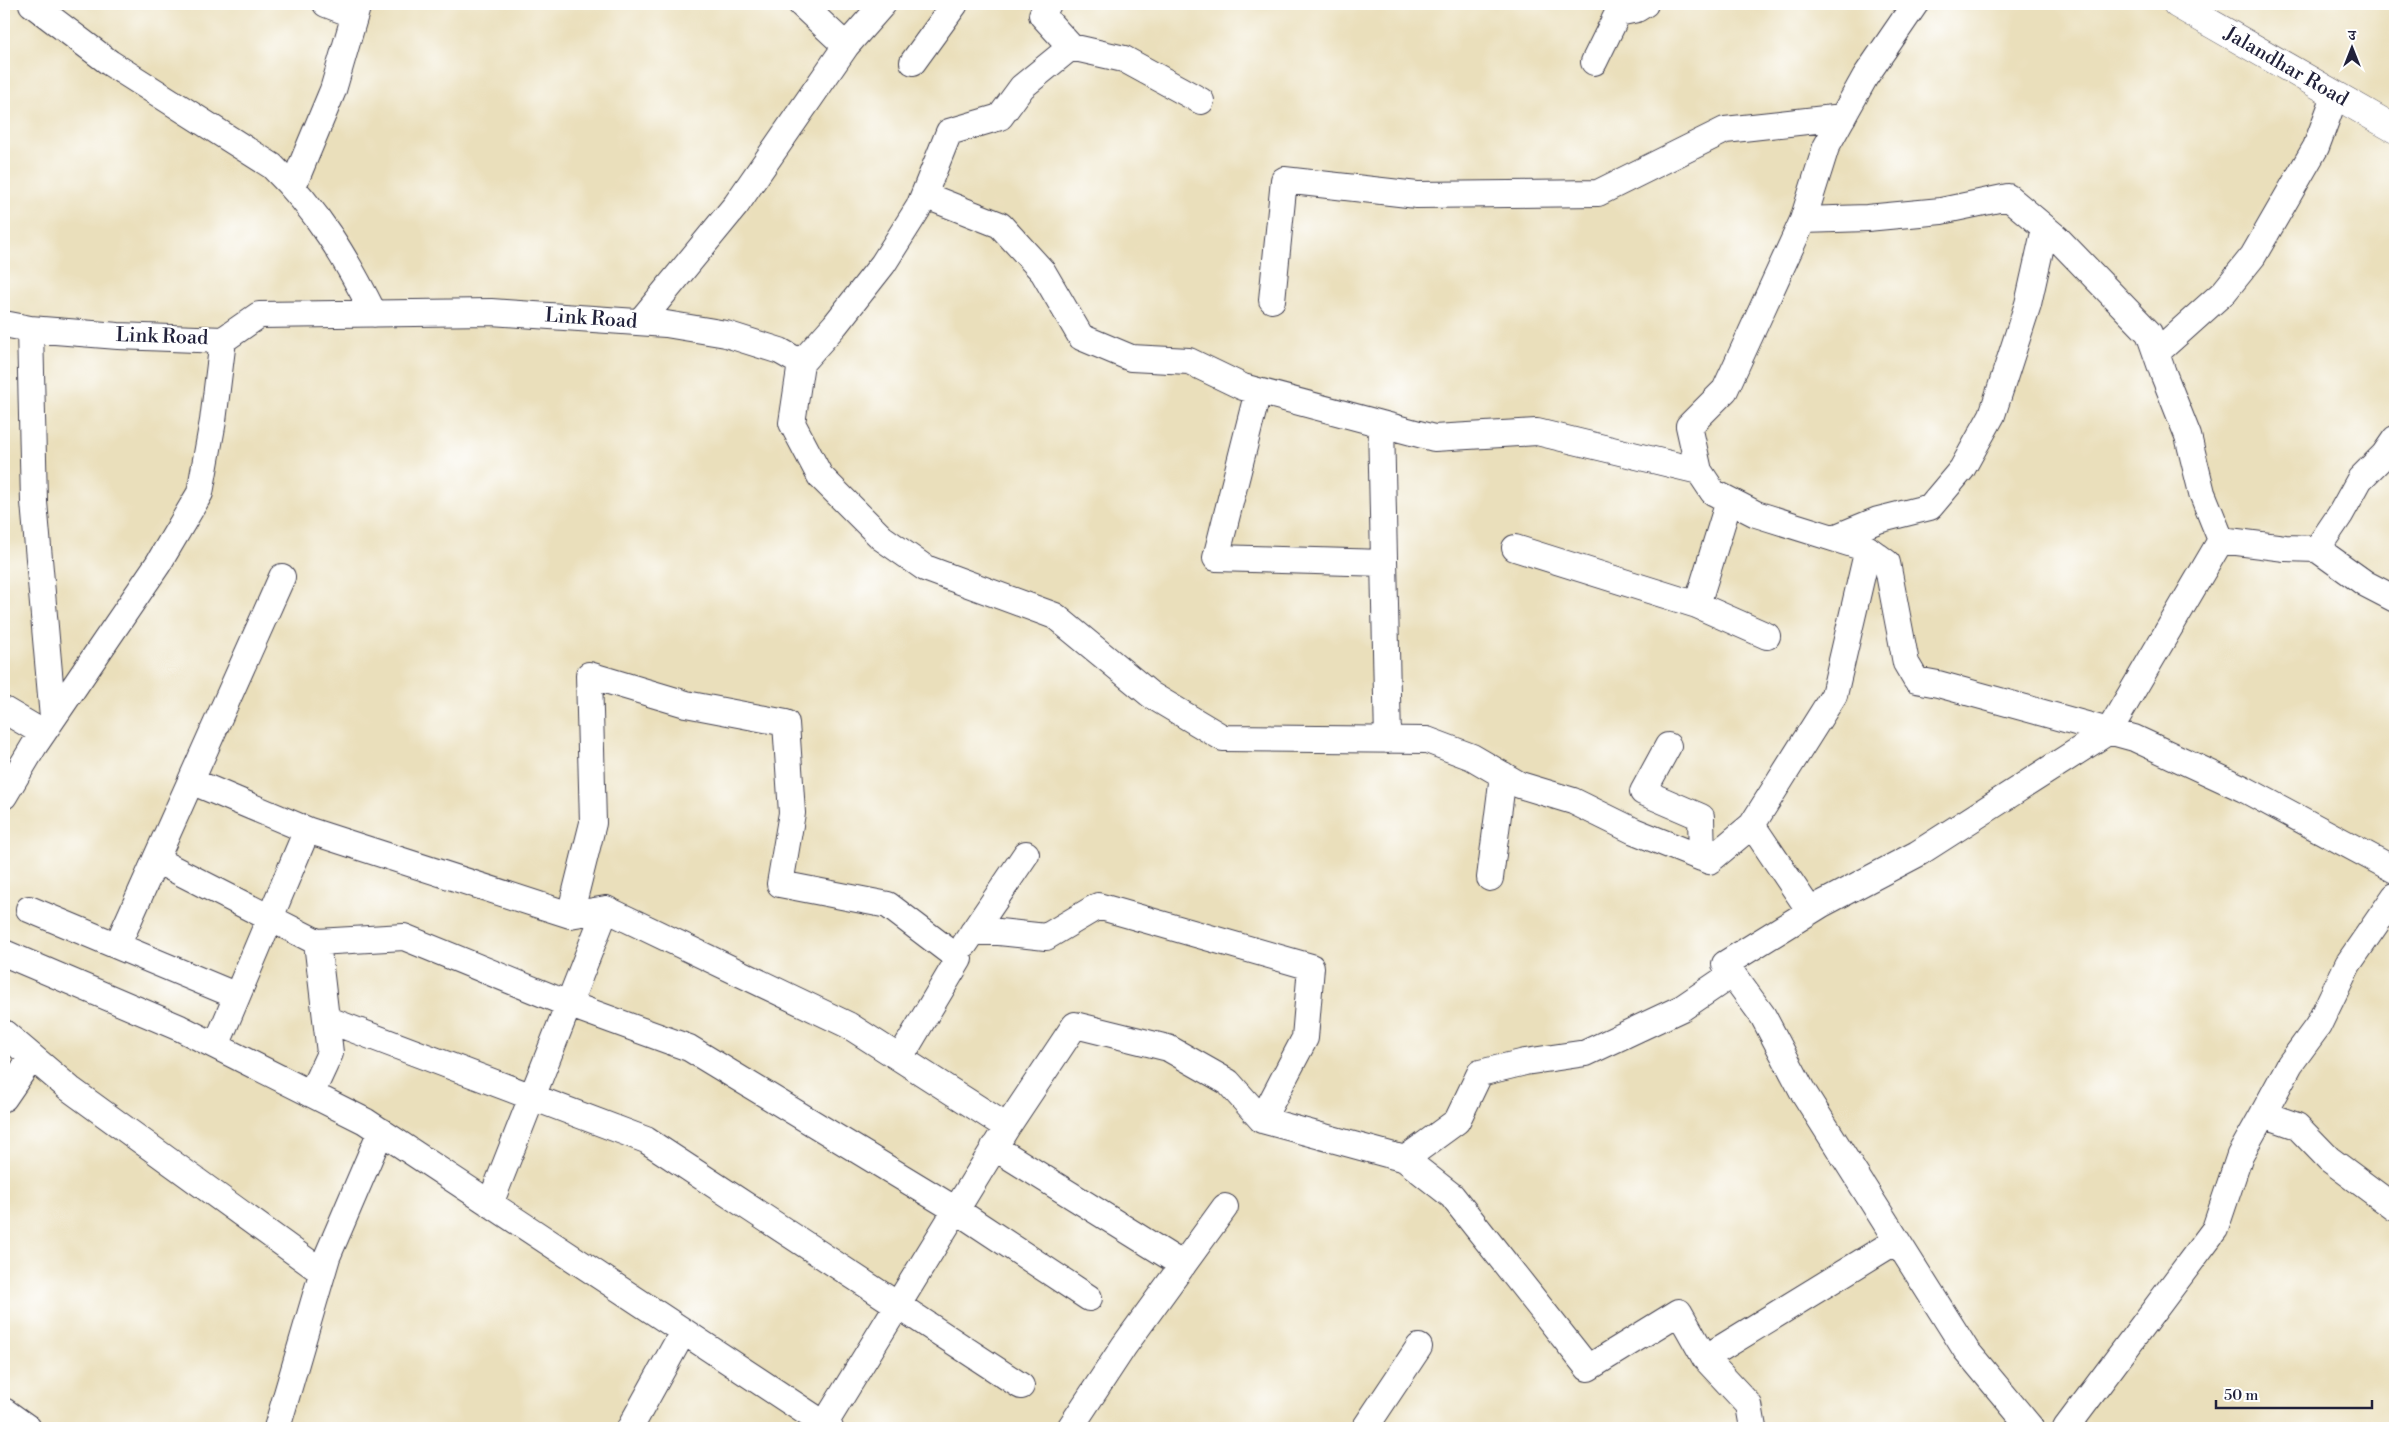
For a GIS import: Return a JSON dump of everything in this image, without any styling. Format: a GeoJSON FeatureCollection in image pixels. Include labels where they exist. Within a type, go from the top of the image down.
{"type":"FeatureCollection","features":[{"type":"Feature","properties":{"kind":"main road","name":"Jalandhar Road"},"geometry":{"type":"LineString","coordinates":[[2177,4],[2395,129]]}},
{"type":"Feature","properties":{"kind":"street"},"geometry":{"type":"LineString","coordinates":[[32,4],[110,63],[272,166],[293,186],[326,228],[348,263],[374,314]]}},
{"type":"Feature","properties":{"kind":"street"},"geometry":{"type":"LineString","coordinates":[[293,186],[333,90],[356,9],[326,4]]}},
{"type":"Feature","properties":{"kind":"street"},"geometry":{"type":"LineString","coordinates":[[800,4],[846,46]]}},
{"type":"Feature","properties":{"kind":"street"},"geometry":{"type":"LineString","coordinates":[[640,322],[736,205],[846,46],[883,4]]}},
{"type":"Feature","properties":{"kind":"street"},"geometry":{"type":"LineString","coordinates":[[913,62],[956,4]]}},
{"type":"Feature","properties":{"kind":"street"},"geometry":{"type":"LineString","coordinates":[[1048,4],[1042,15],[1071,47],[1124,58],[1201,101]]}},
{"type":"Feature","properties":{"kind":"street"},"geometry":{"type":"LineString","coordinates":[[1594,62],[1618,13],[1638,9],[1645,4]]}},
{"type":"Feature","properties":{"kind":"street"},"geometry":{"type":"LineString","coordinates":[[1915,4],[1865,77],[1826,147],[1803,220],[1725,390],[1689,426],[1699,471],[1713,492],[1729,501],[1756,514],[1868,549],[1887,563],[1906,663],[1916,680],[1938,684],[2134,738],[2244,789],[2395,870]]}},
{"type":"Feature","properties":{"kind":"street"},"geometry":{"type":"LineString","coordinates":[[1071,47],[1022,87],[1000,117],[949,132],[919,207],[883,264],[835,325],[801,363],[792,423],[820,476],[882,538],[925,568],[1055,616],[1151,695],[1223,738],[1427,740],[1472,757],[1520,785],[1573,801],[1634,831],[1709,861],[1752,825],[1834,694],[1868,549]]}},
{"type":"Feature","properties":{"kind":"street"},"geometry":{"type":"LineString","coordinates":[[2156,353],[2224,292],[2253,256],[2316,147],[2335,96]]}},
{"type":"Feature","properties":{"kind":"street"},"geometry":{"type":"LineString","coordinates":[[1272,300],[1284,180],[1417,194],[1598,193],[1725,130],[1844,117]]}},
{"type":"Feature","properties":{"kind":"street"},"geometry":{"type":"LineString","coordinates":[[924,194],[1000,225],[1043,272],[1080,337],[1131,358],[1189,361],[1243,387],[1434,438],[1537,432],[1699,471]]}},
{"type":"Feature","properties":{"kind":"street"},"geometry":{"type":"LineString","coordinates":[[1803,220],[1867,218],[1940,211],[2008,197],[2045,228],[2150,333],[2188,436],[2202,493],[2221,540]]}},
{"type":"Feature","properties":{"kind":"street"},"geometry":{"type":"LineString","coordinates":[[1834,538],[1878,520],[1930,507],[1962,469],[1992,415],[2028,304],[2045,228]]}},
{"type":"Feature","properties":{"kind":"street","name":"Link Road"},"geometry":{"type":"LineString","coordinates":[[4,324],[30,329],[118,336],[223,340],[259,315],[491,312],[666,324],[726,334],[780,351],[801,363]]}},
{"type":"Feature","properties":{"kind":"street"},"geometry":{"type":"LineString","coordinates":[[30,329],[34,502],[48,726]]}},
{"type":"Feature","properties":{"kind":"street"},"geometry":{"type":"LineString","coordinates":[[4,796],[48,726],[158,564],[200,493],[213,421],[223,340]]}},
{"type":"Feature","properties":{"kind":"street"},"geometry":{"type":"LineString","coordinates":[[1258,391],[1216,558],[1384,563]]}},
{"type":"Feature","properties":{"kind":"street"},"geometry":{"type":"LineString","coordinates":[[1381,424],[1388,740]]}},
{"type":"Feature","properties":{"kind":"street"},"geometry":{"type":"LineString","coordinates":[[2317,549],[2340,516],[2360,479],[2384,456],[2395,439]]}},
{"type":"Feature","properties":{"kind":"street"},"geometry":{"type":"LineString","coordinates":[[1697,605],[1729,501]]}},
{"type":"Feature","properties":{"kind":"street"},"geometry":{"type":"LineString","coordinates":[[2221,540],[2285,548],[2317,549],[2366,584],[2395,599]]}},
{"type":"Feature","properties":{"kind":"street"},"geometry":{"type":"LineString","coordinates":[[2031,1428],[1966,1350],[1802,1090],[1763,1016],[1725,964],[1810,911],[1917,854],[2109,731],[2221,540]]}},
{"type":"Feature","properties":{"kind":"street"},"geometry":{"type":"LineString","coordinates":[[1514,548],[1697,605],[1767,636]]}},
{"type":"Feature","properties":{"kind":"street"},"geometry":{"type":"LineString","coordinates":[[117,946],[282,577]]}},
{"type":"Feature","properties":{"kind":"street"},"geometry":{"type":"LineString","coordinates":[[570,915],[593,823],[589,675],[686,704],[786,723],[792,812],[780,884],[888,905],[959,959],[900,1058]]}},
{"type":"Feature","properties":{"kind":"street"},"geometry":{"type":"LineString","coordinates":[[4,710],[48,726]]}},
{"type":"Feature","properties":{"kind":"street"},"geometry":{"type":"LineString","coordinates":[[1668,746],[1643,792],[1701,817],[1702,858]]}},
{"type":"Feature","properties":{"kind":"street"},"geometry":{"type":"LineString","coordinates":[[1490,878],[1503,775]]}},
{"type":"Feature","properties":{"kind":"street"},"geometry":{"type":"LineString","coordinates":[[191,781],[308,830],[570,915],[606,909],[848,1024],[900,1058],[1000,1137],[1183,1265]]}},
{"type":"Feature","properties":{"kind":"street"},"geometry":{"type":"LineString","coordinates":[[1752,825],[1810,911]]}},
{"type":"Feature","properties":{"kind":"street"},"geometry":{"type":"LineString","coordinates":[[216,1046],[308,830]]}},
{"type":"Feature","properties":{"kind":"street"},"geometry":{"type":"LineString","coordinates":[[956,957],[1026,854]]}},
{"type":"Feature","properties":{"kind":"street"},"geometry":{"type":"LineString","coordinates":[[156,860],[317,942],[404,937],[568,1004],[689,1048],[956,1210],[1089,1298]]}},
{"type":"Feature","properties":{"kind":"street"},"geometry":{"type":"LineString","coordinates":[[2076,1424],[2215,1228],[2240,1155],[2290,1064],[2318,1026],[2348,964],[2395,896]]}},
{"type":"Feature","properties":{"kind":"street"},"geometry":{"type":"LineString","coordinates":[[973,932],[999,932],[1046,937],[1098,906],[1311,967],[1305,1038],[1262,1120]]}},
{"type":"Feature","properties":{"kind":"street"},"geometry":{"type":"LineString","coordinates":[[28,909],[237,996]]}},
{"type":"Feature","properties":{"kind":"street"},"geometry":{"type":"LineString","coordinates":[[490,1204],[606,909]]}},
{"type":"Feature","properties":{"kind":"street"},"geometry":{"type":"LineString","coordinates":[[311,1094],[330,1053],[317,942]]}},
{"type":"Feature","properties":{"kind":"street"},"geometry":{"type":"LineString","coordinates":[[4,953],[180,1028],[365,1121],[827,1426],[1000,1137],[1075,1024],[1168,1048],[1228,1082],[1262,1120],[1405,1159],[1452,1196],[1588,1368],[1679,1312],[1705,1358],[1749,1405],[1749,1426]]}},
{"type":"Feature","properties":{"kind":"street"},"geometry":{"type":"LineString","coordinates":[[1405,1159],[1457,1121],[1480,1074],[1525,1062],[1586,1053],[1682,1008],[1732,974]]}},
{"type":"Feature","properties":{"kind":"street"},"geometry":{"type":"LineString","coordinates":[[326,1019],[646,1140],[1021,1386]]}},
{"type":"Feature","properties":{"kind":"street"},"geometry":{"type":"LineString","coordinates":[[4,1033],[70,1089],[322,1272]]}},
{"type":"Feature","properties":{"kind":"street"},"geometry":{"type":"LineString","coordinates":[[4,1098],[32,1057]]}},
{"type":"Feature","properties":{"kind":"street"},"geometry":{"type":"LineString","coordinates":[[2263,1114],[2297,1126],[2329,1160],[2395,1208]]}},
{"type":"Feature","properties":{"kind":"street"},"geometry":{"type":"LineString","coordinates":[[277,1428],[326,1257],[381,1131]]}},
{"type":"Feature","properties":{"kind":"street"},"geometry":{"type":"LineString","coordinates":[[1070,1428],[1124,1346],[1225,1207]]}},
{"type":"Feature","properties":{"kind":"street"},"geometry":{"type":"LineString","coordinates":[[1705,1358],[1896,1241]]}},
{"type":"Feature","properties":{"kind":"street"},"geometry":{"type":"LineString","coordinates":[[630,1428],[683,1332]]}},
{"type":"Feature","properties":{"kind":"street"},"geometry":{"type":"LineString","coordinates":[[1365,1428],[1419,1347]]}},
{"type":"Feature","properties":{"kind":"street"},"geometry":{"type":"LineString","coordinates":[[4,1411],[28,1428]]}}]}
